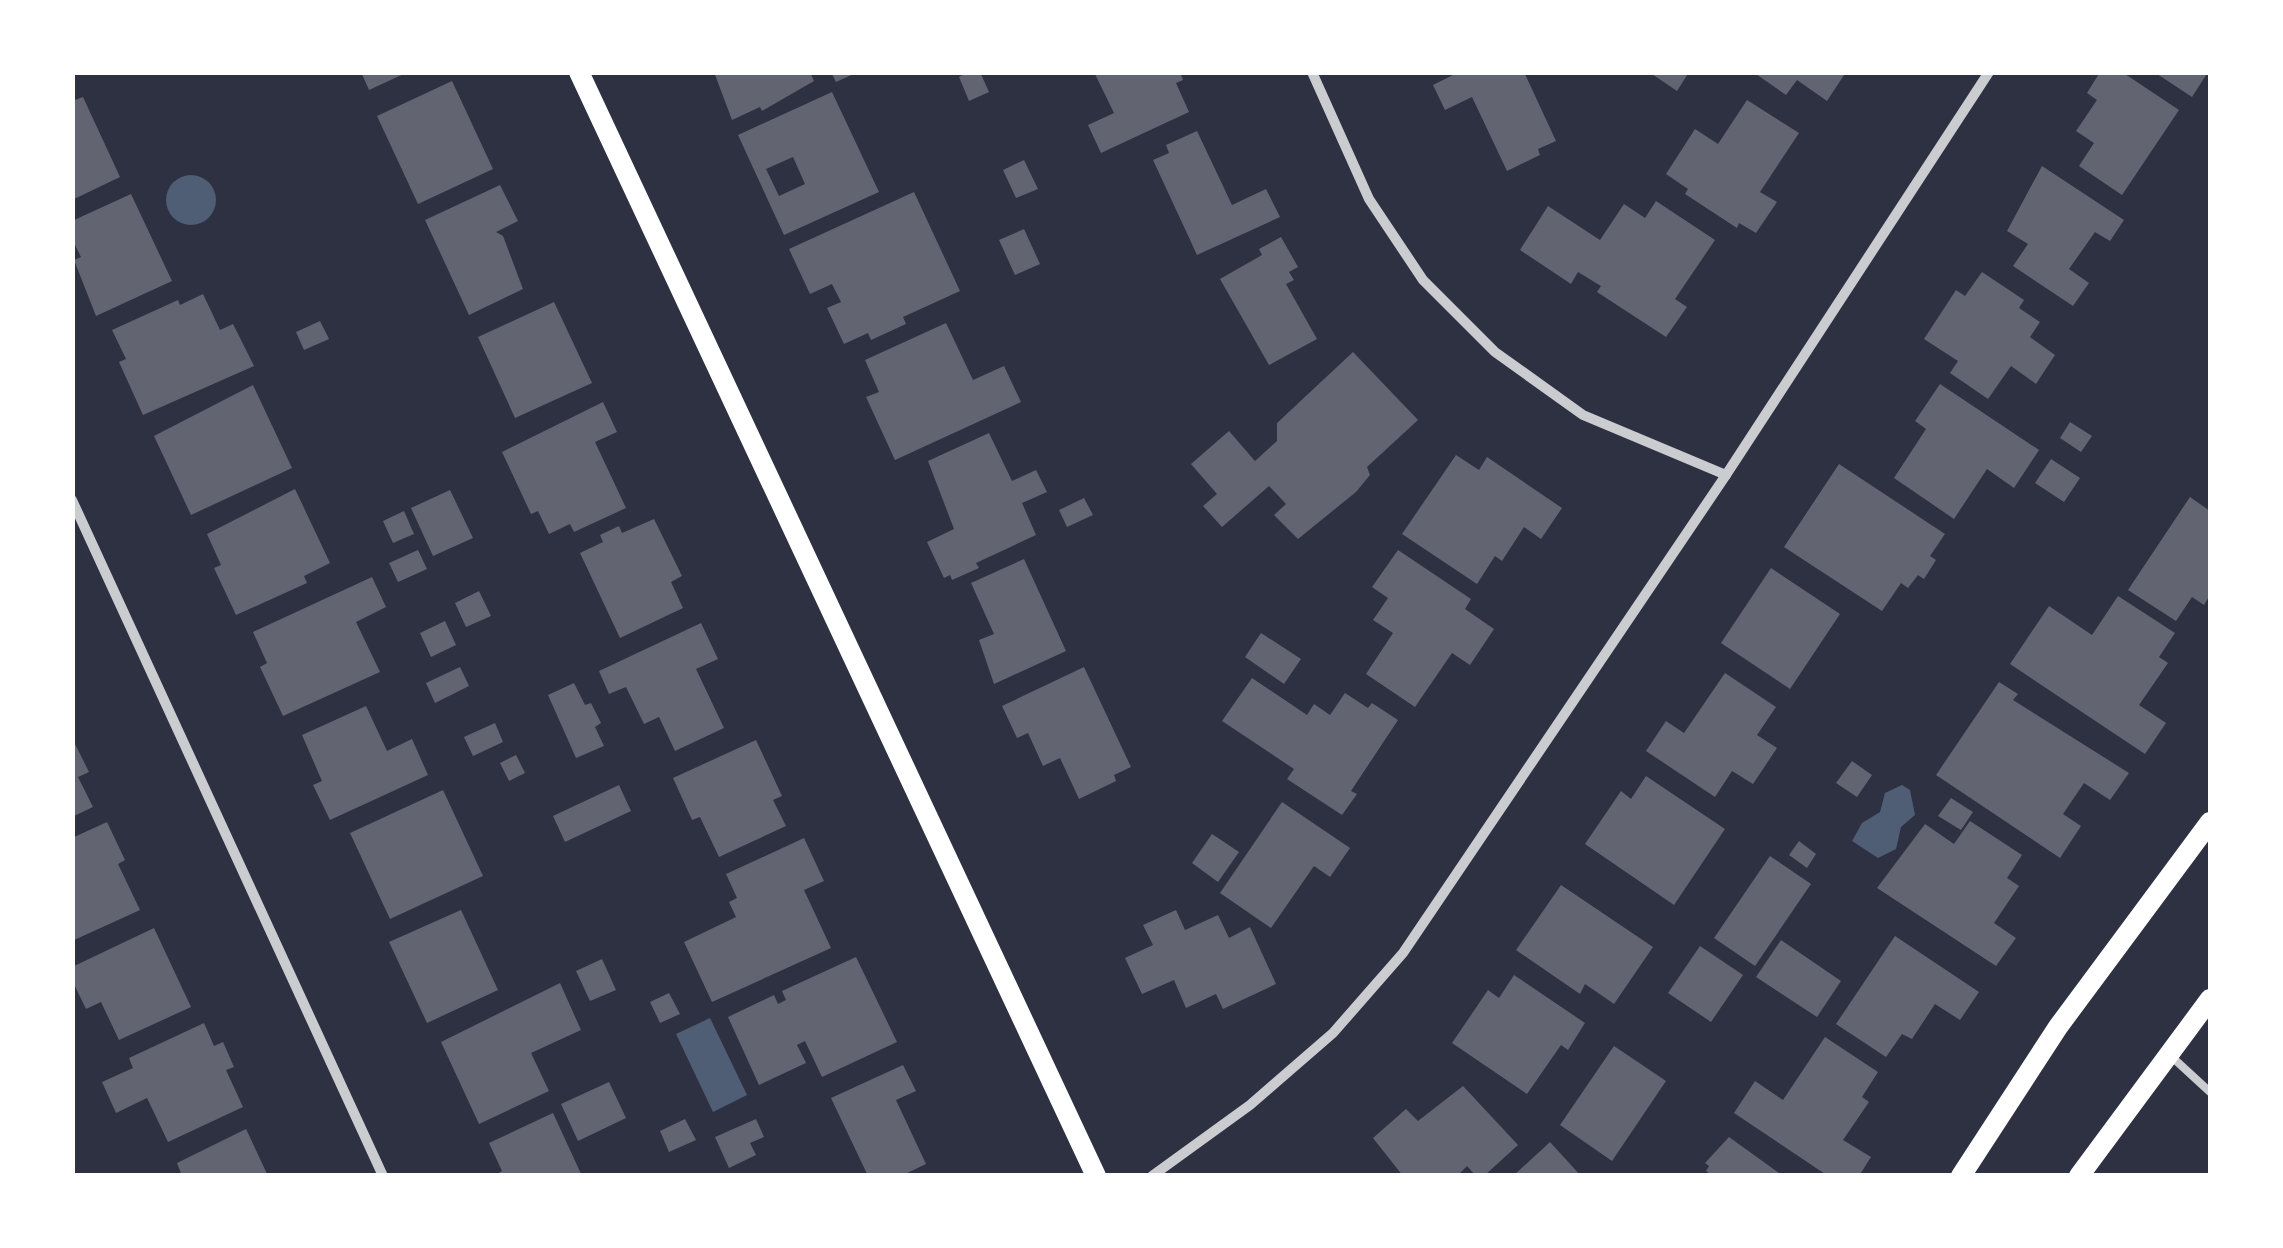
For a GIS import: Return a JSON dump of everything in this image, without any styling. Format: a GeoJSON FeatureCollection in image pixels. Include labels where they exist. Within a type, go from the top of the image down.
{"type":"FeatureCollection","features":[{"type":"Feature","properties":{"kind":"main road"},"geometry":{"type":"LineString","coordinates":[[579,72],[1096,1176]]}},
{"type":"Feature","properties":{"kind":"main road"},"geometry":{"type":"LineString","coordinates":[[1962,1176],[2058,1027],[2210,822]]}},
{"type":"Feature","properties":{"kind":"main road"},"geometry":{"type":"LineString","coordinates":[[2080,1176],[2210,999]]}},
{"type":"Feature","properties":{"kind":"street"},"geometry":{"type":"LineString","coordinates":[[1312,72],[1369,199],[1423,280],[1496,352],[1583,415],[1726,475]]}},
{"type":"Feature","properties":{"kind":"street"},"geometry":{"type":"LineString","coordinates":[[1152,1176],[1250,1105],[1333,1033],[1403,953],[1726,475],[1989,72]]}},
{"type":"Feature","properties":{"kind":"street"},"geometry":{"type":"LineString","coordinates":[[72,500],[384,1176]]}},
{"type":"Feature","properties":{"kind":"lane"},"geometry":{"type":"LineString","coordinates":[[2168,1054],[2210,1092]]}},
{"type":"Feature","properties":{"kind":"water"},"geometry":{"type":"Polygon","coordinates":[[[181,176],[201,176],[215,190],[215,210],[201,224],[181,224],[167,210],[167,190],[181,176]]]}},
{"type":"Feature","properties":{"kind":"water"},"geometry":{"type":"Polygon","coordinates":[[[1902,785],[1910,790],[1915,815],[1901,827],[1896,849],[1878,858],[1852,841],[1862,823],[1880,812],[1885,793],[1902,785]]]}},
{"type":"Feature","properties":{"kind":"water"},"geometry":{"type":"Polygon","coordinates":[[[710,1018],[747,1095],[713,1112],[676,1034],[710,1018]]]}},
{"type":"Feature","properties":{"kind":"building"},"geometry":{"type":"Polygon","coordinates":[[[361,72],[408,72],[369,90],[361,72]]]}},
{"type":"Feature","properties":{"kind":"building"},"geometry":{"type":"Polygon","coordinates":[[[714,72],[810,72],[814,81],[762,111],[760,107],[732,120],[714,72]]]}},
{"type":"Feature","properties":{"kind":"building"},"geometry":{"type":"Polygon","coordinates":[[[831,72],[858,72],[836,82],[831,72]]]}},
{"type":"Feature","properties":{"kind":"building"},"geometry":{"type":"Polygon","coordinates":[[[967,72],[980,72],[989,92],[969,101],[959,77],[967,72]]]}},
{"type":"Feature","properties":{"kind":"building"},"geometry":{"type":"Polygon","coordinates":[[[1094,72],[1180,72],[1183,80],[1176,83],[1189,112],[1101,153],[1088,125],[1114,113],[1094,72]]]}},
{"type":"Feature","properties":{"kind":"building"},"geometry":{"type":"Polygon","coordinates":[[[1459,72],[1524,72],[1556,141],[1538,149],[1540,155],[1507,171],[1472,97],[1445,110],[1433,85],[1459,72]]]}},
{"type":"Feature","properties":{"kind":"building"},"geometry":{"type":"Polygon","coordinates":[[[1649,72],[1689,72],[1677,91],[1649,72]]]}},
{"type":"Feature","properties":{"kind":"building"},"geometry":{"type":"Polygon","coordinates":[[[1753,72],[1846,72],[1827,101],[1797,80],[1786,95],[1753,72]]]}},
{"type":"Feature","properties":{"kind":"building"},"geometry":{"type":"Polygon","coordinates":[[[2100,72],[2122,72],[2179,110],[2122,195],[2079,166],[2094,143],[2076,131],[2097,100],[2087,93],[2100,72]]]}},
{"type":"Feature","properties":{"kind":"building"},"geometry":{"type":"Polygon","coordinates":[[[2154,72],[2208,72],[2192,97],[2154,72]]]}},
{"type":"Feature","properties":{"kind":"building"},"geometry":{"type":"Polygon","coordinates":[[[452,81],[493,169],[418,204],[377,116],[452,81]]]}},
{"type":"Feature","properties":{"kind":"building"},"geometry":{"type":"Polygon","coordinates":[[[832,92],[879,192],[784,235],[738,135],[832,92]],[[793,157],[766,169],[779,196],[805,184],[793,157]]]}},
{"type":"Feature","properties":{"kind":"building"},"geometry":{"type":"Polygon","coordinates":[[[83,97],[120,177],[72,200],[72,101],[83,97]]]}},
{"type":"Feature","properties":{"kind":"building"},"geometry":{"type":"Polygon","coordinates":[[[1747,100],[1799,133],[1760,192],[1777,202],[1756,233],[1739,223],[1737,228],[1685,194],[1688,189],[1666,174],[1695,129],[1718,144],[1747,100]]]}},
{"type":"Feature","properties":{"kind":"building"},"geometry":{"type":"Polygon","coordinates":[[[1197,131],[1232,205],[1266,189],[1280,217],[1197,255],[1153,160],[1169,153],[1166,145],[1197,131]]]}},
{"type":"Feature","properties":{"kind":"building"},"geometry":{"type":"Polygon","coordinates":[[[1024,160],[1038,189],[1016,198],[1003,170],[1024,160]]]}},
{"type":"Feature","properties":{"kind":"building"},"geometry":{"type":"Polygon","coordinates":[[[2042,166],[2124,220],[2110,241],[2095,232],[2069,269],[2089,283],[2073,306],[2013,266],[2028,244],[2007,231],[2042,166]]]}},
{"type":"Feature","properties":{"kind":"building"},"geometry":{"type":"Polygon","coordinates":[[[500,185],[518,221],[496,232],[503,236],[523,289],[469,315],[425,220],[500,185]]]}},
{"type":"Feature","properties":{"kind":"building"},"geometry":{"type":"Polygon","coordinates":[[[914,192],[960,291],[903,317],[906,324],[871,340],[868,333],[844,344],[827,308],[841,302],[832,284],[810,294],[789,249],[914,192]]]}},
{"type":"Feature","properties":{"kind":"building"},"geometry":{"type":"Polygon","coordinates":[[[131,194],[172,281],[96,316],[74,260],[81,257],[72,239],[72,221],[131,194]]]}},
{"type":"Feature","properties":{"kind":"building"},"geometry":{"type":"Polygon","coordinates":[[[1656,201],[1715,240],[1675,299],[1687,307],[1666,337],[1597,292],[1601,286],[1578,272],[1571,284],[1520,250],[1548,206],[1600,240],[1624,204],[1645,218],[1656,201]]]}},
{"type":"Feature","properties":{"kind":"building"},"geometry":{"type":"Polygon","coordinates":[[[1024,229],[1040,264],[1015,275],[999,240],[1024,229]]]}},
{"type":"Feature","properties":{"kind":"building"},"geometry":{"type":"Polygon","coordinates":[[[1281,237],[1298,267],[1289,272],[1294,280],[1286,284],[1317,339],[1269,365],[1220,279],[1262,255],[1259,249],[1281,237]]]}},
{"type":"Feature","properties":{"kind":"building"},"geometry":{"type":"Polygon","coordinates":[[[1982,272],[2024,300],[2019,308],[2040,322],[2030,337],[2055,355],[2036,384],[2011,366],[1988,399],[1950,373],[1958,361],[1924,339],[1956,290],[1965,296],[1982,272]]]}},
{"type":"Feature","properties":{"kind":"building"},"geometry":{"type":"Polygon","coordinates":[[[203,294],[220,330],[233,324],[254,366],[143,415],[119,362],[126,359],[112,330],[178,300],[180,305],[203,294]]]}},
{"type":"Feature","properties":{"kind":"building"},"geometry":{"type":"Polygon","coordinates":[[[554,302],[592,383],[515,418],[478,337],[554,302]]]}},
{"type":"Feature","properties":{"kind":"building"},"geometry":{"type":"Polygon","coordinates":[[[320,321],[329,339],[304,350],[296,332],[320,321]]]}},
{"type":"Feature","properties":{"kind":"building"},"geometry":{"type":"Polygon","coordinates":[[[946,323],[973,380],[1004,366],[1021,402],[895,460],[866,397],[879,392],[865,360],[946,323]]]}},
{"type":"Feature","properties":{"kind":"building"},"geometry":{"type":"Polygon","coordinates":[[[1353,352],[1418,420],[1367,467],[1370,475],[1356,492],[1298,539],[1274,515],[1286,504],[1269,486],[1222,527],[1203,506],[1217,494],[1191,464],[1229,431],[1255,461],[1277,441],[1277,423],[1353,352]]]}},
{"type":"Feature","properties":{"kind":"building"},"geometry":{"type":"Polygon","coordinates":[[[1940,384],[2039,450],[2014,488],[1987,469],[1954,519],[1894,478],[1926,429],[1915,421],[1940,384]]]}},
{"type":"Feature","properties":{"kind":"building"},"geometry":{"type":"Polygon","coordinates":[[[253,385],[292,468],[191,515],[154,436],[253,385]]]}},
{"type":"Feature","properties":{"kind":"building"},"geometry":{"type":"Polygon","coordinates":[[[603,402],[617,432],[595,442],[626,508],[574,532],[570,524],[549,534],[538,511],[531,514],[502,452],[603,402]]]}},
{"type":"Feature","properties":{"kind":"building"},"geometry":{"type":"Polygon","coordinates":[[[2070,422],[2092,436],[2081,452],[2060,438],[2070,422]]]}},
{"type":"Feature","properties":{"kind":"building"},"geometry":{"type":"Polygon","coordinates":[[[989,433],[1012,481],[1036,470],[1047,492],[1022,503],[1036,535],[976,563],[979,568],[952,580],[950,575],[944,578],[927,542],[954,529],[928,461],[989,433]]]}},
{"type":"Feature","properties":{"kind":"building"},"geometry":{"type":"Polygon","coordinates":[[[1456,455],[1479,470],[1487,457],[1562,508],[1541,539],[1524,527],[1502,561],[1495,556],[1477,584],[1402,534],[1456,455]]]}},
{"type":"Feature","properties":{"kind":"building"},"geometry":{"type":"Polygon","coordinates":[[[2051,459],[2080,478],[2064,502],[2035,483],[2051,459]]]}},
{"type":"Feature","properties":{"kind":"building"},"geometry":{"type":"Polygon","coordinates":[[[1839,464],[1945,534],[1930,556],[1936,560],[1924,579],[1918,575],[1908,588],[1901,583],[1882,611],[1784,547],[1839,464]]]}},
{"type":"Feature","properties":{"kind":"building"},"geometry":{"type":"Polygon","coordinates":[[[295,489],[330,563],[304,576],[307,583],[236,615],[214,568],[221,565],[207,534],[295,489]]]}},
{"type":"Feature","properties":{"kind":"building"},"geometry":{"type":"Polygon","coordinates":[[[450,490],[473,538],[433,556],[411,508],[450,490]]]}},
{"type":"Feature","properties":{"kind":"building"},"geometry":{"type":"Polygon","coordinates":[[[2190,497],[2210,511],[2210,595],[2204,605],[2192,597],[2176,621],[2128,590],[2190,497]]]}},
{"type":"Feature","properties":{"kind":"building"},"geometry":{"type":"Polygon","coordinates":[[[1084,498],[1093,515],[1067,527],[1059,510],[1084,498]]]}},
{"type":"Feature","properties":{"kind":"building"},"geometry":{"type":"Polygon","coordinates":[[[404,511],[414,534],[393,543],[383,521],[404,511]]]}},
{"type":"Feature","properties":{"kind":"building"},"geometry":{"type":"Polygon","coordinates":[[[654,519],[682,576],[671,582],[683,608],[620,638],[580,553],[603,542],[600,535],[619,526],[622,533],[654,519]]]}},
{"type":"Feature","properties":{"kind":"building"},"geometry":{"type":"Polygon","coordinates":[[[418,550],[427,569],[398,582],[389,563],[418,550]]]}},
{"type":"Feature","properties":{"kind":"building"},"geometry":{"type":"Polygon","coordinates":[[[1398,550],[1471,599],[1465,609],[1494,629],[1470,665],[1452,653],[1415,707],[1366,674],[1393,633],[1373,620],[1388,598],[1372,587],[1398,550]]]}},
{"type":"Feature","properties":{"kind":"building"},"geometry":{"type":"Polygon","coordinates":[[[1024,559],[1066,651],[994,684],[979,640],[994,634],[971,583],[1024,559]]]}},
{"type":"Feature","properties":{"kind":"building"},"geometry":{"type":"Polygon","coordinates":[[[1771,568],[1840,614],[1790,689],[1721,643],[1771,568]]]}},
{"type":"Feature","properties":{"kind":"building"},"geometry":{"type":"Polygon","coordinates":[[[372,577],[386,607],[356,622],[380,672],[283,716],[260,667],[267,663],[253,632],[372,577]]]}},
{"type":"Feature","properties":{"kind":"building"},"geometry":{"type":"Polygon","coordinates":[[[479,591],[491,616],[466,627],[455,603],[479,591]]]}},
{"type":"Feature","properties":{"kind":"building"},"geometry":{"type":"Polygon","coordinates":[[[2118,596],[2175,633],[2159,657],[2168,663],[2139,705],[2166,723],[2145,754],[2010,664],[2049,606],[2092,635],[2118,596]]]}},
{"type":"Feature","properties":{"kind":"building"},"geometry":{"type":"Polygon","coordinates":[[[445,621],[456,645],[431,657],[420,633],[445,621]]]}},
{"type":"Feature","properties":{"kind":"building"},"geometry":{"type":"Polygon","coordinates":[[[701,623],[718,659],[696,669],[724,728],[675,751],[659,717],[644,724],[626,687],[609,694],[599,671],[701,623]]]}},
{"type":"Feature","properties":{"kind":"building"},"geometry":{"type":"Polygon","coordinates":[[[1261,633],[1301,659],[1284,684],[1245,657],[1261,633]]]}},
{"type":"Feature","properties":{"kind":"building"},"geometry":{"type":"Polygon","coordinates":[[[460,667],[469,686],[435,703],[426,683],[460,667]]]}},
{"type":"Feature","properties":{"kind":"building"},"geometry":{"type":"Polygon","coordinates":[[[1084,667],[1131,767],[1114,775],[1116,781],[1079,799],[1060,758],[1043,766],[1028,733],[1017,738],[1002,706],[1084,667]]]}},
{"type":"Feature","properties":{"kind":"building"},"geometry":{"type":"Polygon","coordinates":[[[1725,673],[1776,707],[1757,735],[1777,748],[1753,784],[1732,771],[1715,797],[1646,751],[1666,721],[1684,733],[1725,673]]]}},
{"type":"Feature","properties":{"kind":"building"},"geometry":{"type":"Polygon","coordinates":[[[1252,678],[1307,715],[1314,704],[1330,715],[1345,693],[1368,708],[1372,703],[1398,720],[1351,791],[1357,794],[1342,815],[1287,779],[1294,769],[1222,721],[1252,678]]]}},
{"type":"Feature","properties":{"kind":"building"},"geometry":{"type":"Polygon","coordinates":[[[1999,682],[2018,694],[2013,700],[2129,773],[2110,800],[2084,783],[2063,814],[2081,826],[2060,858],[1936,775],[1999,682]]]}},
{"type":"Feature","properties":{"kind":"building"},"geometry":{"type":"Polygon","coordinates":[[[574,683],[585,705],[591,703],[601,723],[595,727],[604,746],[576,758],[548,695],[574,683]]]}},
{"type":"Feature","properties":{"kind":"building"},"geometry":{"type":"Polygon","coordinates":[[[366,706],[387,751],[412,739],[428,775],[330,820],[313,785],[322,781],[302,735],[366,706]]]}},
{"type":"Feature","properties":{"kind":"building"},"geometry":{"type":"Polygon","coordinates":[[[495,723],[503,742],[473,756],[464,737],[495,723]]]}},
{"type":"Feature","properties":{"kind":"building"},"geometry":{"type":"Polygon","coordinates":[[[72,738],[89,772],[78,777],[93,807],[72,817],[72,738]]]}},
{"type":"Feature","properties":{"kind":"building"},"geometry":{"type":"Polygon","coordinates":[[[756,740],[782,796],[773,800],[786,826],[719,857],[700,817],[692,820],[673,778],[756,740]]]}},
{"type":"Feature","properties":{"kind":"building"},"geometry":{"type":"Polygon","coordinates":[[[516,755],[525,773],[509,781],[500,763],[516,755]]]}},
{"type":"Feature","properties":{"kind":"building"},"geometry":{"type":"Polygon","coordinates":[[[1852,761],[1872,775],[1857,797],[1836,783],[1852,761]]]}},
{"type":"Feature","properties":{"kind":"building"},"geometry":{"type":"Polygon","coordinates":[[[1646,776],[1725,829],[1674,905],[1585,844],[1621,791],[1631,799],[1646,776]]]}},
{"type":"Feature","properties":{"kind":"building"},"geometry":{"type":"Polygon","coordinates":[[[619,785],[631,811],[565,842],[553,816],[619,785]]]}},
{"type":"Feature","properties":{"kind":"building"},"geometry":{"type":"Polygon","coordinates":[[[443,790],[483,876],[390,919],[350,833],[443,790]]]}},
{"type":"Feature","properties":{"kind":"building"},"geometry":{"type":"Polygon","coordinates":[[[1951,798],[1973,812],[1961,830],[1938,816],[1951,798]]]}},
{"type":"Feature","properties":{"kind":"building"},"geometry":{"type":"Polygon","coordinates":[[[1282,802],[1350,848],[1330,877],[1314,866],[1271,928],[1220,893],[1282,802]]]}},
{"type":"Feature","properties":{"kind":"building"},"geometry":{"type":"Polygon","coordinates":[[[1970,821],[2022,855],[2007,878],[2019,886],[1994,923],[2016,938],[1996,966],[1877,888],[1925,824],[1954,844],[1970,821]]]}},
{"type":"Feature","properties":{"kind":"building"},"geometry":{"type":"Polygon","coordinates":[[[107,822],[125,860],[118,864],[140,910],[72,941],[72,838],[107,822]]]}},
{"type":"Feature","properties":{"kind":"building"},"geometry":{"type":"Polygon","coordinates":[[[1212,834],[1239,852],[1218,882],[1192,863],[1212,834]]]}},
{"type":"Feature","properties":{"kind":"building"},"geometry":{"type":"Polygon","coordinates":[[[804,838],[824,881],[804,890],[831,948],[712,1002],[684,942],[736,917],[729,902],[737,898],[726,874],[804,838]]]}},
{"type":"Feature","properties":{"kind":"building"},"geometry":{"type":"Polygon","coordinates":[[[1799,841],[1816,854],[1807,868],[1789,855],[1799,841]]]}},
{"type":"Feature","properties":{"kind":"building"},"geometry":{"type":"Polygon","coordinates":[[[1770,856],[1811,884],[1755,966],[1714,938],[1770,856]]]}},
{"type":"Feature","properties":{"kind":"building"},"geometry":{"type":"Polygon","coordinates":[[[1561,885],[1653,947],[1614,1004],[1585,984],[1580,994],[1516,950],[1561,885]]]}},
{"type":"Feature","properties":{"kind":"building"},"geometry":{"type":"Polygon","coordinates":[[[461,910],[498,990],[427,1023],[389,942],[461,910]]]}},
{"type":"Feature","properties":{"kind":"building"},"geometry":{"type":"Polygon","coordinates":[[[1176,910],[1185,930],[1218,915],[1229,938],[1250,927],[1276,984],[1223,1009],[1216,994],[1186,1008],[1174,980],[1142,994],[1125,958],[1153,945],[1143,925],[1176,910]]]}},
{"type":"Feature","properties":{"kind":"building"},"geometry":{"type":"Polygon","coordinates":[[[154,928],[191,1007],[119,1040],[101,1002],[86,1009],[72,980],[72,967],[154,928]]]}},
{"type":"Feature","properties":{"kind":"building"},"geometry":{"type":"Polygon","coordinates":[[[1895,936],[1979,992],[1960,1020],[1935,1004],[1912,1039],[1902,1034],[1886,1057],[1836,1024],[1895,936]]]}},
{"type":"Feature","properties":{"kind":"building"},"geometry":{"type":"Polygon","coordinates":[[[1781,940],[1841,981],[1817,1017],[1756,977],[1781,940]]]}},
{"type":"Feature","properties":{"kind":"building"},"geometry":{"type":"Polygon","coordinates":[[[1700,946],[1743,975],[1711,1022],[1668,993],[1700,946]]]}},
{"type":"Feature","properties":{"kind":"building"},"geometry":{"type":"Polygon","coordinates":[[[856,957],[897,1042],[822,1077],[805,1041],[797,1045],[806,1063],[759,1085],[728,1017],[774,995],[778,1004],[786,1000],[782,991],[856,957]]]}},
{"type":"Feature","properties":{"kind":"building"},"geometry":{"type":"Polygon","coordinates":[[[602,959],[616,990],[590,1001],[576,971],[602,959]]]}},
{"type":"Feature","properties":{"kind":"building"},"geometry":{"type":"Polygon","coordinates":[[[1514,975],[1585,1023],[1568,1050],[1561,1045],[1527,1094],[1452,1043],[1488,990],[1499,998],[1514,975]]]}},
{"type":"Feature","properties":{"kind":"building"},"geometry":{"type":"Polygon","coordinates":[[[560,983],[581,1030],[531,1053],[549,1091],[479,1124],[441,1042],[560,983]]]}},
{"type":"Feature","properties":{"kind":"building"},"geometry":{"type":"Polygon","coordinates":[[[669,993],[680,1014],[660,1023],[650,1002],[669,993]]]}},
{"type":"Feature","properties":{"kind":"building"},"geometry":{"type":"Polygon","coordinates":[[[204,1023],[214,1046],[223,1042],[234,1067],[226,1070],[243,1107],[168,1142],[147,1098],[116,1113],[102,1082],[133,1068],[129,1058],[204,1023]]]}},
{"type":"Feature","properties":{"kind":"building"},"geometry":{"type":"Polygon","coordinates":[[[1825,1037],[1878,1072],[1862,1097],[1869,1102],[1843,1140],[1871,1157],[1859,1176],[1828,1176],[1734,1113],[1755,1081],[1783,1100],[1825,1037]]]}},
{"type":"Feature","properties":{"kind":"building"},"geometry":{"type":"Polygon","coordinates":[[[1614,1046],[1666,1081],[1612,1161],[1560,1125],[1614,1046]]]}},
{"type":"Feature","properties":{"kind":"building"},"geometry":{"type":"Polygon","coordinates":[[[903,1065],[916,1091],[896,1100],[926,1164],[901,1176],[868,1176],[831,1098],[903,1065]]]}},
{"type":"Feature","properties":{"kind":"building"},"geometry":{"type":"Polygon","coordinates":[[[609,1082],[626,1118],[578,1141],[561,1104],[609,1082]]]}},
{"type":"Feature","properties":{"kind":"building"},"geometry":{"type":"Polygon","coordinates":[[[1463,1086],[1518,1145],[1484,1176],[1476,1176],[1467,1166],[1457,1176],[1403,1176],[1373,1138],[1406,1109],[1418,1121],[1463,1086]]]}},
{"type":"Feature","properties":{"kind":"building"},"geometry":{"type":"Polygon","coordinates":[[[553,1113],[582,1176],[494,1176],[502,1171],[489,1143],[553,1113]]]}},
{"type":"Feature","properties":{"kind":"building"},"geometry":{"type":"Polygon","coordinates":[[[685,1119],[696,1140],[669,1152],[660,1131],[685,1119]]]}},
{"type":"Feature","properties":{"kind":"building"},"geometry":{"type":"Polygon","coordinates":[[[756,1119],[764,1137],[750,1143],[756,1155],[729,1168],[715,1137],[756,1119]]]}},
{"type":"Feature","properties":{"kind":"building"},"geometry":{"type":"Polygon","coordinates":[[[246,1129],[268,1176],[182,1176],[177,1163],[246,1129]]]}},
{"type":"Feature","properties":{"kind":"building"},"geometry":{"type":"Polygon","coordinates":[[[1729,1137],[1783,1176],[1713,1176],[1706,1171],[1709,1166],[1705,1163],[1729,1137]]]}},
{"type":"Feature","properties":{"kind":"building"},"geometry":{"type":"Polygon","coordinates":[[[1550,1142],[1581,1176],[1513,1176],[1550,1142]]]}}]}
